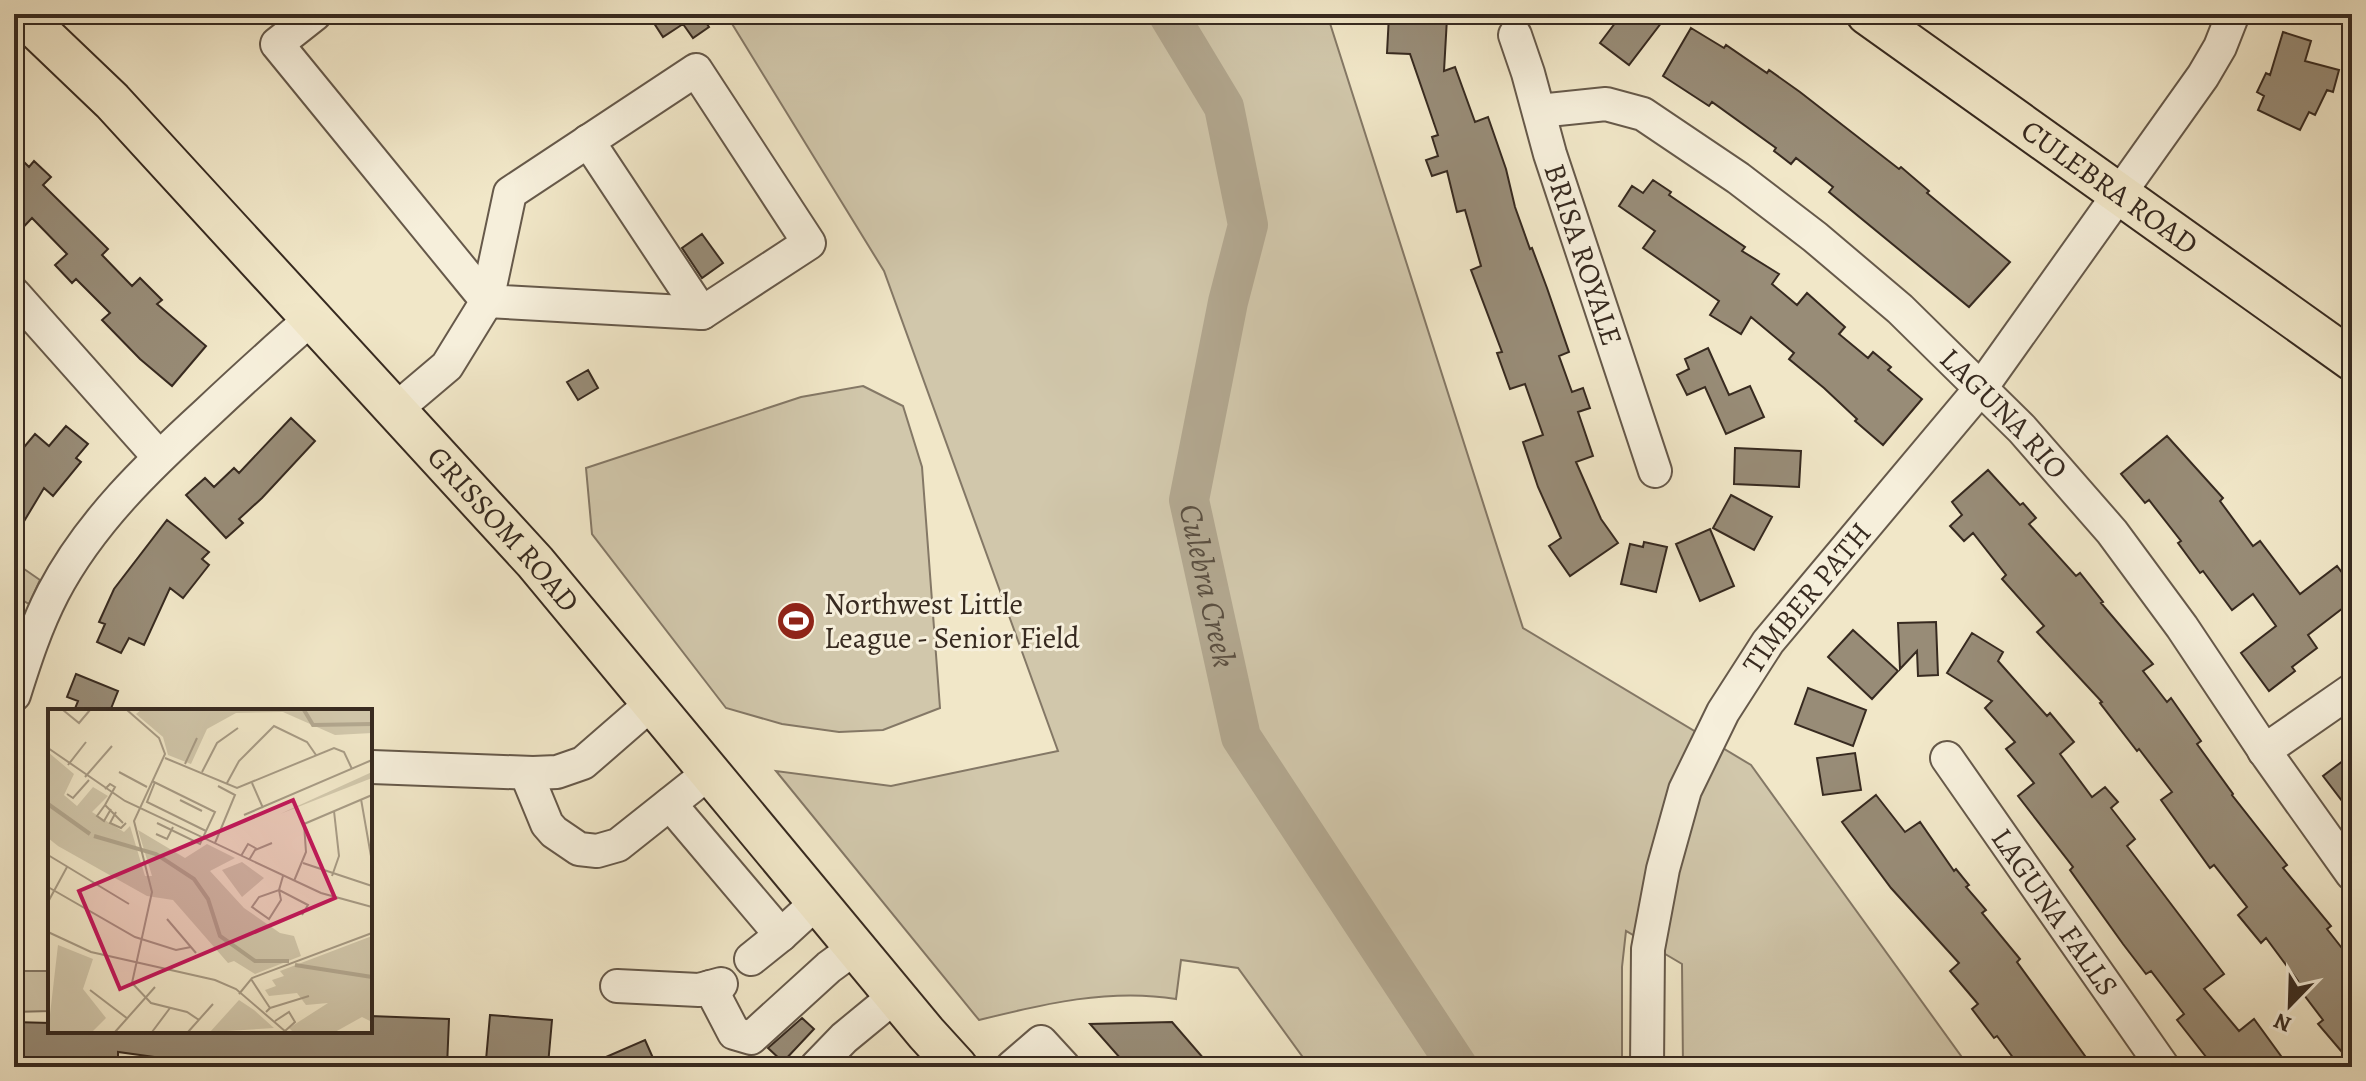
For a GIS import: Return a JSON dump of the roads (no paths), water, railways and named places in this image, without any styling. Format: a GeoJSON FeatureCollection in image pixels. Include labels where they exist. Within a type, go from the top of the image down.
{"type":"FeatureCollection","features":[{"type":"Feature","properties":{"kind":"main road","name":"GRISSOM ROAD"},"geometry":{"type":"LineString","coordinates":[[21,14],[112,101],[535,562],[957,1067]]}},
{"type":"Feature","properties":{"kind":"main road","name":"CULEBRA ROAD"},"geometry":{"type":"LineString","coordinates":[[1867,14],[2352,360]]}},
{"type":"Feature","properties":{"kind":"street"},"geometry":{"type":"LineString","coordinates":[[315,14],[277,44],[487,301],[702,313],[809,243],[696,70],[510,193],[487,301],[447,366],[395,410]]}},
{"type":"Feature","properties":{"kind":"street","name":"TIMBER PATH"},"geometry":{"type":"LineString","coordinates":[[1647,1067],[1648,949],[1663,869],[1685,790],[1723,712],[1768,642],[1981,388],[2203,76],[2220,47],[2233,14]]}},
{"type":"Feature","properties":{"kind":"street","name":"BRISA ROYALE"},"geometry":{"type":"LineString","coordinates":[[1515,35],[1550,154],[1655,471]]}},
{"type":"Feature","properties":{"kind":"street","name":"LAGUNA RIO"},"geometry":{"type":"LineString","coordinates":[[1539,111],[1606,104],[1643,114],[1738,178],[1815,237],[1900,309],[2022,429],[2112,532],[2182,627],[2264,751],[2352,874]]}},
{"type":"Feature","properties":{"kind":"street"},"geometry":{"type":"LineString","coordinates":[[588,141],[702,313]]}},
{"type":"Feature","properties":{"kind":"street"},"geometry":{"type":"LineString","coordinates":[[14,294],[159,457]]}},
{"type":"Feature","properties":{"kind":"street"},"geometry":{"type":"LineString","coordinates":[[14,695],[33,635],[54,592],[79,550],[119,499],[159,457],[311,319]]}},
{"type":"Feature","properties":{"kind":"street"},"geometry":{"type":"LineString","coordinates":[[2264,751],[2352,690]]}},
{"type":"Feature","properties":{"kind":"street"},"geometry":{"type":"LineString","coordinates":[[372,767],[557,772],[583,763],[652,703]]}},
{"type":"Feature","properties":{"kind":"street","name":"LAGUNA FALLS"},"geometry":{"type":"LineString","coordinates":[[1947,758],[2163,1067]]}},
{"type":"Feature","properties":{"kind":"street"},"geometry":{"type":"LineString","coordinates":[[526,773],[547,824],[560,838],[579,849],[597,851],[618,845],[710,772]]}},
{"type":"Feature","properties":{"kind":"street"},"geometry":{"type":"LineString","coordinates":[[670,804],[781,935]]}},
{"type":"Feature","properties":{"kind":"street"},"geometry":{"type":"LineString","coordinates":[[751,959],[817,902]]}},
{"type":"Feature","properties":{"kind":"street"},"geometry":{"type":"LineString","coordinates":[[617,986],[699,990],[716,985],[734,1033],[751,1038],[829,967],[855,948]]}},
{"type":"Feature","properties":{"kind":"street"},"geometry":{"type":"LineString","coordinates":[[816,1067],[844,1038],[895,996]]}},
{"type":"Feature","properties":{"kind":"street"},"geometry":{"type":"LineString","coordinates":[[1012,1067],[1041,1042],[1064,1067]]}},
{"type":"Feature","properties":{"kind":"waterway","name":"Culebra Creek"},"geometry":{"type":"LineString","coordinates":[[1168,14],[1224,107],[1248,225],[1228,302],[1189,500],[1241,737],[1458,1067]]}},
{"type":"Feature","properties":{"kind":"place","name":"Northwest Little League - Senior Field"},"geometry":{"type":"Point","coordinates":[796,621]}}]}
